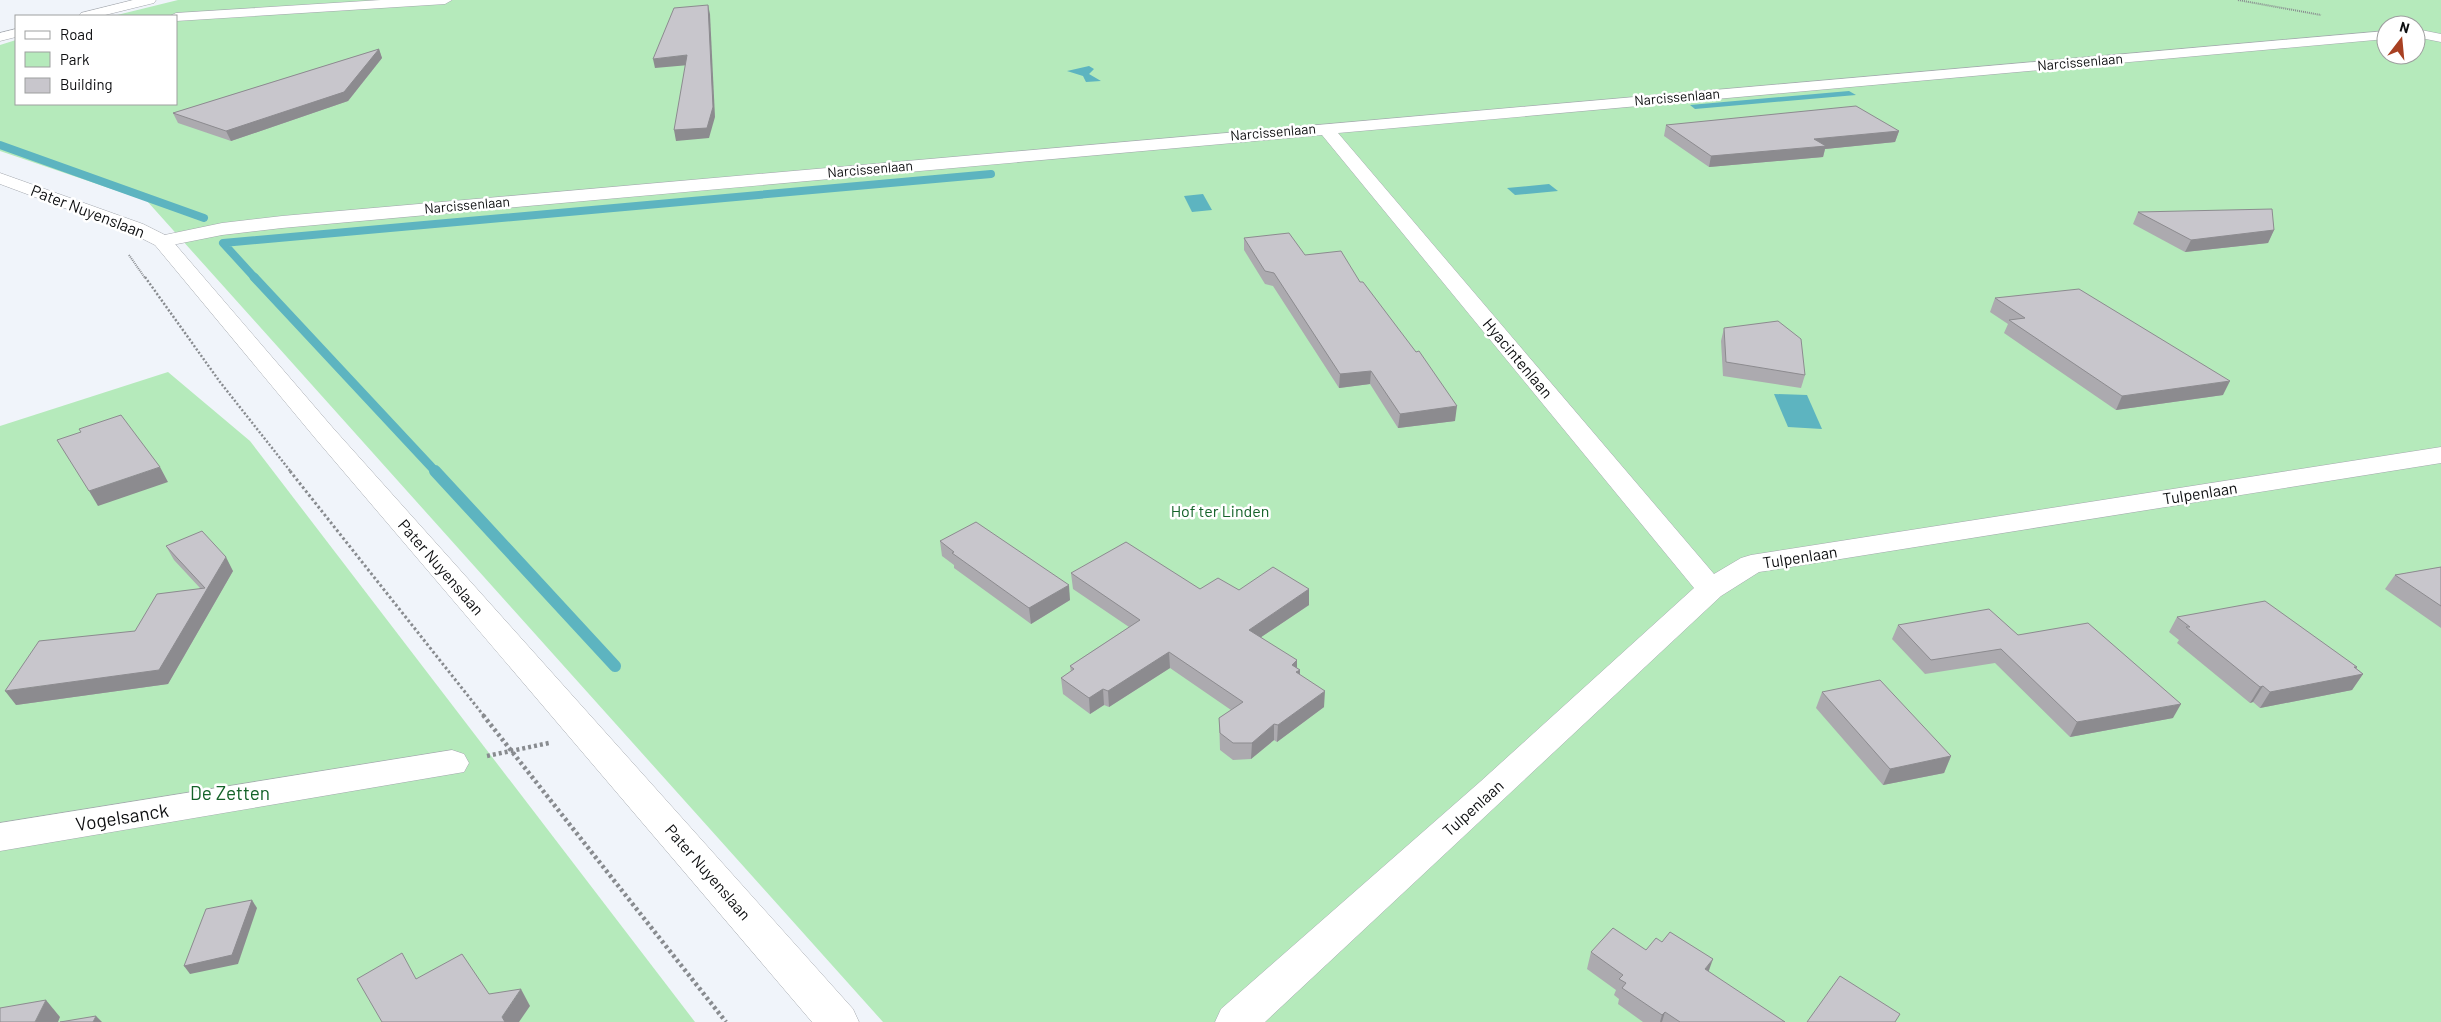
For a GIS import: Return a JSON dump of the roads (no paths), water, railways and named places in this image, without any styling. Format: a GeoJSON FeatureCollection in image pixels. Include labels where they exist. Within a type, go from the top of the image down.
{"type":"FeatureCollection","features":[{"type":"Feature","properties":{"kind":"street"},"geometry":{"type":"LineString","coordinates":[[90,15],[149,0]]}},
{"type":"Feature","properties":{"kind":"street"},"geometry":{"type":"LineString","coordinates":[[178,16],[445,0]]}},
{"type":"Feature","properties":{"kind":"street"},"geometry":{"type":"LineString","coordinates":[[0,37],[15,33]]}},
{"type":"Feature","properties":{"kind":"street"},"geometry":{"type":"LineString","coordinates":[[2426,35],[2441,38]]}},
{"type":"Feature","properties":{"kind":"street","name":"Narcissenlaan"},"geometry":{"type":"LineString","coordinates":[[162,241],[264,224],[2376,36]]}},
{"type":"Feature","properties":{"kind":"street","name":"Hyacintenlaan"},"geometry":{"type":"LineString","coordinates":[[1325,128],[1711,589]]}},
{"type":"Feature","properties":{"kind":"street","name":"Pater Nuyenslaan"},"geometry":{"type":"LineString","coordinates":[[0,178],[136,228],[162,241],[318,425],[838,1022]]}},
{"type":"Feature","properties":{"kind":"street","name":"Tulpenlaan"},"geometry":{"type":"LineString","coordinates":[[1236,1022],[1486,797],[1711,589],[1751,564],[2441,455]]}},
{"type":"Feature","properties":{"kind":"street","name":"Vogelsanck"},"geometry":{"type":"LineString","coordinates":[[0,837],[452,763]]}},
{"type":"Feature","properties":{"kind":"water"},"geometry":{"type":"Polygon","coordinates":[[[1089,66],[1094,69],[1089,74],[1101,81],[1086,82],[1083,76],[1067,71],[1089,66]]]}},
{"type":"Feature","properties":{"kind":"water"},"geometry":{"type":"Polygon","coordinates":[[[1849,91],[1856,95],[1695,109],[1690,105],[1849,91]]]}},
{"type":"Feature","properties":{"kind":"water"},"geometry":{"type":"Polygon","coordinates":[[[1549,184],[1558,191],[1515,195],[1507,188],[1549,184]]]}},
{"type":"Feature","properties":{"kind":"water"},"geometry":{"type":"Polygon","coordinates":[[[1203,194],[1212,210],[1192,212],[1184,196],[1203,194]]]}},
{"type":"Feature","properties":{"kind":"water"},"geometry":{"type":"Polygon","coordinates":[[[1774,394],[1807,395],[1822,429],[1788,427],[1774,394]]]}},
{"type":"Feature","properties":{"kind":"waterway"},"geometry":{"type":"LineString","coordinates":[[0,145],[204,218]]}},
{"type":"Feature","properties":{"kind":"waterway"},"geometry":{"type":"LineString","coordinates":[[255,278],[223,243],[991,174]]}},
{"type":"Feature","properties":{"kind":"waterway"},"geometry":{"type":"LineString","coordinates":[[254,277],[436,472]]}},
{"type":"Feature","properties":{"kind":"waterway"},"geometry":{"type":"LineString","coordinates":[[435,471],[615,666]]}},
{"type":"Feature","properties":{"kind":"park label","name":"Hof ter Linden"},"geometry":{"type":"Point","coordinates":[1220,511]}},
{"type":"Feature","properties":{"kind":"park label","name":"De Zetten"},"geometry":{"type":"Point","coordinates":[230,793]}}]}
